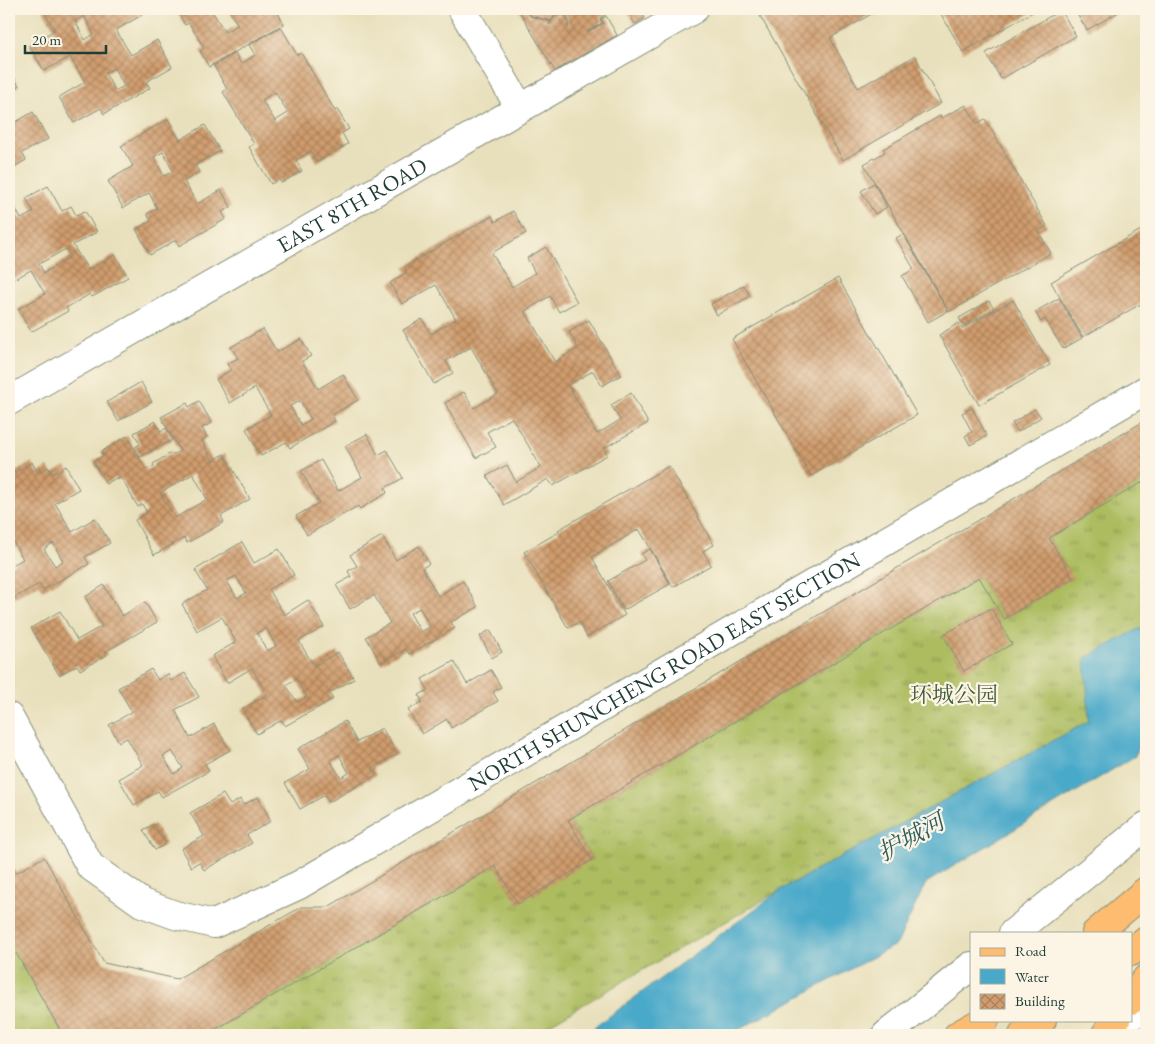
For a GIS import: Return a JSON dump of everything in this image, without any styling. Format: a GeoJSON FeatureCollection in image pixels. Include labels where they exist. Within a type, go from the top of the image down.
{"type":"FeatureCollection","features":[{"type":"Feature","properties":{"kind":"main road"},"geometry":{"type":"LineString","coordinates":[[1097,932],[1146,891]]}},
{"type":"Feature","properties":{"kind":"main road"},"geometry":{"type":"LineString","coordinates":[[1132,951],[1146,940]]}},
{"type":"Feature","properties":{"kind":"main road"},"geometry":{"type":"LineString","coordinates":[[1132,999],[1146,979]]}},
{"type":"Feature","properties":{"kind":"main road"},"geometry":{"type":"LineString","coordinates":[[958,1035],[981,1022]]}},
{"type":"Feature","properties":{"kind":"main road"},"geometry":{"type":"LineString","coordinates":[[977,1035],[993,1022]]}},
{"type":"Feature","properties":{"kind":"main road"},"geometry":{"type":"LineString","coordinates":[[1023,1035],[1039,1022]]}},
{"type":"Feature","properties":{"kind":"main road"},"geometry":{"type":"LineString","coordinates":[[1034,1035],[1045,1022]]}},
{"type":"Feature","properties":{"kind":"main road"},"geometry":{"type":"LineString","coordinates":[[1107,1035],[1115,1022]]}},
{"type":"Feature","properties":{"kind":"street"},"geometry":{"type":"LineString","coordinates":[[462,9],[520,108]]}},
{"type":"Feature","properties":{"kind":"street","name":"EAST 8TH ROAD"},"geometry":{"type":"LineString","coordinates":[[9,401],[694,9]]}},
{"type":"Feature","properties":{"kind":"street","name":"NORTH SHUNCHENG ROAD EAST SECTION"},"geometry":{"type":"LineString","coordinates":[[9,717],[90,866],[142,903],[174,915],[214,924],[299,885],[1146,390]]}},
{"type":"Feature","properties":{"kind":"street"},"geometry":{"type":"LineString","coordinates":[[1014,932],[1146,826]]}},
{"type":"Feature","properties":{"kind":"street"},"geometry":{"type":"LineString","coordinates":[[886,1035],[970,967]]}},
{"type":"Feature","properties":{"kind":"street"},"geometry":{"type":"LineString","coordinates":[[1132,1015],[1146,1004]]}},
{"type":"Feature","properties":{"kind":"street"},"geometry":{"type":"LineString","coordinates":[[1107,1035],[1124,1022]]}},
{"type":"Feature","properties":{"kind":"green space","name":"环城公园"},"geometry":{"type":"Polygon","coordinates":[[[1146,480],[1146,636],[1089,721],[782,889],[531,1035],[206,1035],[495,866],[592,859],[568,820],[979,577],[1004,619],[1072,578],[1049,538],[1146,480]]]}},
{"type":"Feature","properties":{"kind":"green space"},"geometry":{"type":"Polygon","coordinates":[[[9,941],[63,1035],[9,1035],[9,941]]]}},
{"type":"Feature","properties":{"kind":"water","name":"护城河"},"geometry":{"type":"Polygon","coordinates":[[[1146,625],[1146,718],[1135,756],[926,883],[897,944],[729,1035],[584,1035],[782,889],[1089,721],[1085,658],[1146,625]]]}},
{"type":"Feature","properties":{"kind":"building"},"geometry":{"type":"Polygon","coordinates":[[[138,9],[142,15],[116,30],[131,55],[157,40],[172,67],[146,82],[150,88],[104,114],[101,108],[74,123],[59,97],[85,82],[70,57],[44,71],[29,45],[55,30],[43,10],[138,9]],[[84,16],[75,21],[85,40],[94,34],[84,16]],[[114,68],[105,73],[115,91],[124,86],[114,68]]]}},
{"type":"Feature","properties":{"kind":"building"},"geometry":{"type":"Polygon","coordinates":[[[176,9],[216,9],[212,11],[225,32],[238,25],[228,9],[276,9],[284,24],[209,67],[200,51],[204,48],[189,23],[185,25],[176,9]]]}},
{"type":"Feature","properties":{"kind":"building"},"geometry":{"type":"Polygon","coordinates":[[[518,9],[526,9],[530,16],[551,22],[549,25],[560,14],[565,16],[568,21],[568,28],[569,21],[566,15],[559,13],[555,15],[551,21],[531,16],[527,9],[610,9],[611,11],[600,18],[602,23],[587,32],[604,23],[601,19],[606,16],[617,35],[555,71],[518,9]]]}},
{"type":"Feature","properties":{"kind":"building"},"geometry":{"type":"Polygon","coordinates":[[[626,9],[640,9],[645,18],[635,24],[626,9]]]}},
{"type":"Feature","properties":{"kind":"building"},"geometry":{"type":"Polygon","coordinates":[[[772,9],[880,9],[830,38],[858,88],[915,56],[941,103],[843,160],[760,16],[772,9]]]}},
{"type":"Feature","properties":{"kind":"building"},"geometry":{"type":"Polygon","coordinates":[[[949,9],[1038,9],[963,52],[941,14],[949,9]]]}},
{"type":"Feature","properties":{"kind":"building"},"geometry":{"type":"Polygon","coordinates":[[[1074,9],[1124,9],[1087,30],[1074,9]]]}},
{"type":"Feature","properties":{"kind":"building"},"geometry":{"type":"Polygon","coordinates":[[[1061,10],[1076,36],[1001,79],[986,53],[1061,10]]]}},
{"type":"Feature","properties":{"kind":"building"},"geometry":{"type":"Polygon","coordinates":[[[281,27],[297,55],[301,53],[335,111],[337,109],[349,129],[342,133],[348,144],[317,162],[311,151],[296,160],[302,171],[281,183],[279,179],[271,184],[249,147],[254,144],[223,92],[227,89],[214,66],[235,53],[241,64],[255,55],[249,45],[281,27]],[[275,92],[262,100],[275,121],[288,113],[275,92]]]}},
{"type":"Feature","properties":{"kind":"building"},"geometry":{"type":"Polygon","coordinates":[[[9,69],[19,86],[9,92],[9,69]]]}},
{"type":"Feature","properties":{"kind":"building"},"geometry":{"type":"Polygon","coordinates":[[[966,105],[977,124],[985,119],[1047,226],[1038,231],[1051,253],[949,312],[864,164],[885,152],[883,149],[940,116],[942,118],[966,105]]]}},
{"type":"Feature","properties":{"kind":"building"},"geometry":{"type":"Polygon","coordinates":[[[33,112],[48,139],[22,153],[26,160],[9,170],[9,126],[33,112]]]}},
{"type":"Feature","properties":{"kind":"building"},"geometry":{"type":"Polygon","coordinates":[[[168,119],[180,140],[205,125],[220,151],[195,165],[199,172],[184,181],[197,204],[221,190],[231,207],[222,212],[226,219],[179,246],[176,240],[150,255],[136,229],[151,221],[147,214],[157,208],[149,193],[123,208],[108,181],[133,166],[121,146],[168,119]],[[163,152],[154,157],[164,176],[173,171],[163,152]]]}},
{"type":"Feature","properties":{"kind":"building"},"geometry":{"type":"Polygon","coordinates":[[[874,183],[887,207],[875,214],[861,191],[874,183]]]}},
{"type":"Feature","properties":{"kind":"building"},"geometry":{"type":"Polygon","coordinates":[[[48,186],[62,211],[71,206],[76,215],[85,211],[97,232],[73,245],[88,270],[115,255],[128,277],[92,297],[90,294],[66,308],[68,311],[31,332],[18,309],[45,294],[31,270],[9,282],[9,208],[14,205],[21,219],[34,212],[26,198],[48,186]],[[66,249],[39,264],[44,273],[70,257],[66,249]]]}},
{"type":"Feature","properties":{"kind":"building"},"geometry":{"type":"Polygon","coordinates":[[[513,211],[526,233],[492,253],[512,287],[535,273],[527,258],[546,247],[577,302],[559,312],[550,296],[525,311],[555,362],[578,348],[569,332],[589,320],[621,375],[602,386],[593,371],[568,385],[597,434],[620,420],[611,405],[631,393],[648,423],[604,448],[607,455],[553,486],[548,479],[504,505],[487,476],[507,465],[516,482],[541,467],[512,418],[487,432],[496,447],[476,458],[445,403],[464,392],[474,408],[498,394],[471,347],[446,361],[453,373],[434,384],[403,330],[422,319],[431,334],[456,319],[436,285],[402,304],[390,283],[407,272],[404,267],[492,216],[495,222],[513,211]]]}},
{"type":"Feature","properties":{"kind":"building"},"geometry":{"type":"Polygon","coordinates":[[[1146,227],[1146,301],[1083,337],[1051,282],[1146,227]]]}},
{"type":"Feature","properties":{"kind":"building"},"geometry":{"type":"Polygon","coordinates":[[[903,234],[948,311],[928,322],[902,276],[914,269],[896,238],[903,234]]]}},
{"type":"Feature","properties":{"kind":"building"},"geometry":{"type":"Polygon","coordinates":[[[838,278],[917,415],[811,476],[732,339],[838,278]]]}},
{"type":"Feature","properties":{"kind":"building"},"geometry":{"type":"Polygon","coordinates":[[[744,285],[750,296],[717,315],[711,304],[744,285]]]}},
{"type":"Feature","properties":{"kind":"building"},"geometry":{"type":"Polygon","coordinates":[[[1059,298],[1082,338],[1063,349],[1045,319],[1041,322],[1035,312],[1059,298]]]}},
{"type":"Feature","properties":{"kind":"building"},"geometry":{"type":"Polygon","coordinates":[[[1013,300],[1050,365],[979,405],[939,335],[959,323],[962,329],[1013,300]]]}},
{"type":"Feature","properties":{"kind":"building"},"geometry":{"type":"Polygon","coordinates":[[[989,301],[994,309],[964,326],[959,318],[989,301]]]}},
{"type":"Feature","properties":{"kind":"building"},"geometry":{"type":"Polygon","coordinates":[[[263,329],[277,352],[301,339],[311,356],[302,361],[318,389],[343,374],[358,400],[332,415],[335,421],[290,448],[286,442],[261,456],[246,429],[271,415],[255,388],[230,403],[216,379],[231,370],[227,364],[238,358],[231,347],[263,329]],[[300,401],[290,406],[301,425],[311,419],[300,401]]]}},
{"type":"Feature","properties":{"kind":"building"},"geometry":{"type":"Polygon","coordinates":[[[141,382],[152,402],[118,421],[107,402],[141,382]]]}},
{"type":"Feature","properties":{"kind":"building"},"geometry":{"type":"Polygon","coordinates":[[[199,401],[212,423],[202,428],[207,437],[202,441],[213,461],[224,454],[250,499],[221,516],[224,522],[187,543],[184,538],[154,555],[135,520],[147,513],[142,504],[138,507],[121,478],[117,480],[116,478],[106,484],[93,461],[103,456],[101,452],[127,436],[146,470],[154,466],[153,464],[171,453],[172,455],[180,451],[161,417],[187,403],[189,407],[199,401]],[[193,474],[160,493],[175,518],[207,499],[193,474]]]}},
{"type":"Feature","properties":{"kind":"building"},"geometry":{"type":"Polygon","coordinates":[[[972,408],[987,436],[970,445],[965,436],[972,432],[962,413],[972,408]]]}},
{"type":"Feature","properties":{"kind":"building"},"geometry":{"type":"Polygon","coordinates":[[[1035,409],[1041,417],[1018,432],[1012,423],[1035,409]]]}},
{"type":"Feature","properties":{"kind":"building"},"geometry":{"type":"Polygon","coordinates":[[[1146,420],[1146,480],[1049,538],[1073,578],[1004,619],[979,577],[568,820],[592,860],[518,904],[495,866],[206,1035],[63,1035],[9,941],[9,860],[16,873],[44,857],[104,963],[177,979],[301,907],[328,907],[1146,420]]]}},
{"type":"Feature","properties":{"kind":"building"},"geometry":{"type":"Polygon","coordinates":[[[155,421],[161,432],[166,428],[172,440],[140,457],[135,447],[140,444],[134,433],[155,421]]]}},
{"type":"Feature","properties":{"kind":"building"},"geometry":{"type":"Polygon","coordinates":[[[367,434],[378,455],[387,450],[403,478],[385,488],[387,493],[360,509],[358,506],[307,535],[296,516],[319,503],[301,471],[321,460],[338,491],[362,477],[345,446],[367,434]]]}},
{"type":"Feature","properties":{"kind":"building"},"geometry":{"type":"Polygon","coordinates":[[[32,462],[38,473],[48,467],[52,474],[66,466],[79,489],[55,503],[72,532],[95,518],[110,543],[85,557],[89,564],[43,590],[39,584],[14,598],[9,589],[9,567],[23,559],[9,534],[9,507],[15,504],[9,498],[9,476],[32,462]],[[53,543],[44,549],[55,566],[63,561],[53,543]]]}},
{"type":"Feature","properties":{"kind":"building"},"geometry":{"type":"Polygon","coordinates":[[[669,466],[714,545],[703,551],[711,565],[673,587],[639,529],[592,557],[625,615],[587,637],[579,622],[568,628],[524,552],[559,532],[558,530],[669,466]]]}},
{"type":"Feature","properties":{"kind":"building"},"geometry":{"type":"Polygon","coordinates":[[[382,536],[396,560],[419,546],[429,564],[422,568],[438,596],[463,581],[478,607],[451,622],[455,628],[409,654],[406,649],[381,663],[366,637],[390,623],[374,595],[350,609],[336,585],[351,577],[348,571],[357,566],[350,555],[382,536]],[[420,608],[410,613],[421,632],[430,627],[420,608]]]}},
{"type":"Feature","properties":{"kind":"building"},"geometry":{"type":"Polygon","coordinates":[[[242,542],[254,563],[279,549],[294,575],[269,589],[284,615],[308,600],[324,627],[299,641],[314,666],[338,652],[354,679],[329,693],[333,699],[285,726],[282,720],[257,734],[242,709],[267,695],[252,668],[227,683],[212,656],[236,642],[222,617],[197,631],[182,604],[207,590],[195,570],[242,542]],[[236,576],[227,581],[237,598],[246,593],[236,576]],[[266,628],[257,633],[267,651],[276,646],[266,628]],[[296,679],[286,685],[297,702],[307,697],[296,679]]]}},
{"type":"Feature","properties":{"kind":"building"},"geometry":{"type":"Polygon","coordinates":[[[650,549],[670,584],[624,610],[608,581],[645,560],[641,554],[650,549]]]}},
{"type":"Feature","properties":{"kind":"building"},"geometry":{"type":"Polygon","coordinates":[[[104,585],[122,616],[145,602],[157,622],[105,652],[107,655],[80,670],[77,665],[59,675],[31,628],[60,611],[77,640],[102,626],[85,597],[104,585]]]}},
{"type":"Feature","properties":{"kind":"building"},"geometry":{"type":"Polygon","coordinates":[[[991,608],[1012,644],[964,671],[943,635],[991,608]]]}},
{"type":"Feature","properties":{"kind":"building"},"geometry":{"type":"Polygon","coordinates":[[[490,630],[502,652],[492,658],[480,636],[490,630]]]}},
{"type":"Feature","properties":{"kind":"building"},"geometry":{"type":"Polygon","coordinates":[[[454,661],[467,684],[491,670],[501,687],[493,692],[498,701],[451,728],[447,719],[422,734],[408,710],[422,702],[419,695],[428,690],[422,679],[454,661]]]}},
{"type":"Feature","properties":{"kind":"building"},"geometry":{"type":"Polygon","coordinates":[[[151,669],[158,680],[168,674],[171,681],[185,673],[199,697],[175,710],[190,738],[214,724],[230,750],[205,764],[209,771],[162,797],[158,791],[134,805],[119,779],[143,765],[127,738],[119,742],[109,725],[132,712],[118,688],[151,669]],[[172,751],[163,756],[174,774],[183,768],[172,751]]]}},
{"type":"Feature","properties":{"kind":"building"},"geometry":{"type":"Polygon","coordinates":[[[345,721],[357,742],[382,728],[397,754],[372,768],[376,775],[329,802],[325,795],[300,809],[285,783],[310,769],[298,749],[345,721]],[[339,755],[330,760],[341,778],[349,773],[339,755]]]}},
{"type":"Feature","properties":{"kind":"building"},"geometry":{"type":"Polygon","coordinates":[[[223,794],[230,805],[240,799],[243,805],[258,797],[271,821],[247,835],[252,843],[204,870],[199,862],[191,867],[181,849],[204,836],[190,813],[223,794]]]}},
{"type":"Feature","properties":{"kind":"building"},"geometry":{"type":"Polygon","coordinates":[[[154,824],[166,844],[155,850],[143,830],[154,824]]]}}]}
